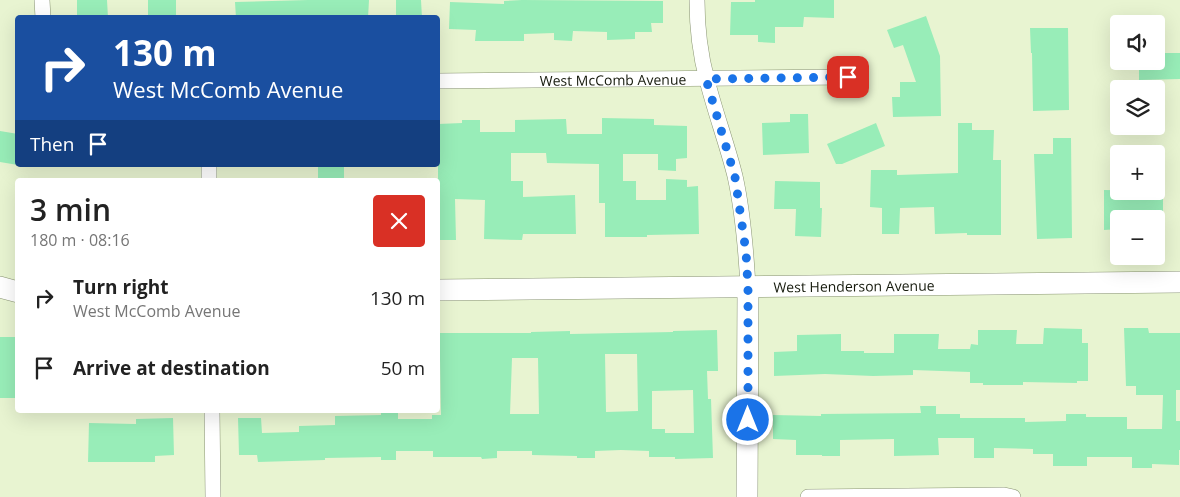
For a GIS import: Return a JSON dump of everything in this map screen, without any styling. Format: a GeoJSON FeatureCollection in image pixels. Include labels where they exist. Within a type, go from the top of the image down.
{"type":"FeatureCollection","features":[{"type":"Feature","properties":{"kind":"main road","name":"West Henderson Avenue"},"geometry":{"type":"LineString","coordinates":[[440,290],[1180,282]]}},
{"type":"Feature","properties":{"kind":"main road"},"geometry":{"type":"LineString","coordinates":[[748,287],[748,497]]}},
{"type":"Feature","properties":{"kind":"main road"},"geometry":{"type":"LineString","coordinates":[[0,288],[15,293]]}},
{"type":"Feature","properties":{"kind":"main road"},"geometry":{"type":"LineString","coordinates":[[0,300],[15,295]]}},
{"type":"Feature","properties":{"kind":"street"},"geometry":{"type":"LineString","coordinates":[[42,0],[43,15]]}},
{"type":"Feature","properties":{"kind":"street"},"geometry":{"type":"LineString","coordinates":[[697,0],[699,34],[706,79],[735,177],[746,252],[748,287]]}},
{"type":"Feature","properties":{"kind":"street","name":"West McComb Avenue"},"geometry":{"type":"LineString","coordinates":[[440,81],[848,77]]}},
{"type":"Feature","properties":{"kind":"street"},"geometry":{"type":"LineString","coordinates":[[212,413],[213,497]]}},
{"type":"Feature","properties":{"kind":"street"},"geometry":{"type":"LineString","coordinates":[[808,497],[1004,495],[1013,497]]}},
{"type":"Feature","properties":{"kind":"building"},"geometry":{"type":"Polygon","coordinates":[[[77,0],[107,0],[108,15],[77,15],[77,0]]]}},
{"type":"Feature","properties":{"kind":"building"},"geometry":{"type":"Polygon","coordinates":[[[148,0],[176,0],[176,15],[148,15],[148,0]]]}},
{"type":"Feature","properties":{"kind":"building"},"geometry":{"type":"Polygon","coordinates":[[[369,0],[368,15],[236,15],[235,2],[369,0]]]}},
{"type":"Feature","properties":{"kind":"building"},"geometry":{"type":"Polygon","coordinates":[[[396,0],[421,0],[422,15],[396,15],[396,0]]]}},
{"type":"Feature","properties":{"kind":"building"},"geometry":{"type":"Polygon","coordinates":[[[755,0],[834,0],[834,18],[804,17],[803,27],[775,27],[775,43],[758,42],[758,35],[730,35],[731,2],[755,2],[755,0]]]}},
{"type":"Feature","properties":{"kind":"building"},"geometry":{"type":"Polygon","coordinates":[[[504,1],[663,1],[663,23],[651,23],[652,32],[635,32],[635,39],[607,40],[607,32],[573,31],[572,41],[554,40],[554,33],[524,34],[524,41],[475,41],[476,30],[449,29],[450,2],[504,4],[504,1]]]}},
{"type":"Feature","properties":{"kind":"building"},"geometry":{"type":"Polygon","coordinates":[[[926,16],[940,56],[941,116],[893,117],[892,97],[900,97],[900,82],[916,82],[903,45],[894,48],[887,30],[926,16]]]}},
{"type":"Feature","properties":{"kind":"building"},"geometry":{"type":"Polygon","coordinates":[[[1030,28],[1068,28],[1069,110],[1033,111],[1030,28]]]}},
{"type":"Feature","properties":{"kind":"building"},"geometry":{"type":"Polygon","coordinates":[[[1165,53],[1180,53],[1180,79],[1139,80],[1139,70],[1165,70],[1165,53]]]}},
{"type":"Feature","properties":{"kind":"building"},"geometry":{"type":"Polygon","coordinates":[[[790,114],[808,114],[809,153],[763,155],[762,123],[790,122],[790,114]]]}},
{"type":"Feature","properties":{"kind":"building"},"geometry":{"type":"Polygon","coordinates":[[[602,118],[654,119],[654,125],[687,126],[687,158],[676,159],[676,171],[658,170],[658,154],[623,154],[623,181],[636,181],[636,200],[666,200],[666,179],[687,180],[687,187],[698,186],[699,234],[605,237],[605,203],[599,203],[599,164],[547,163],[546,153],[511,153],[511,181],[523,181],[523,197],[575,195],[576,234],[523,234],[522,240],[484,239],[485,200],[455,199],[456,240],[440,240],[440,178],[438,178],[438,167],[440,167],[440,124],[462,123],[462,120],[480,120],[480,132],[515,132],[515,120],[566,119],[567,134],[602,134],[602,118]]]}},
{"type":"Feature","properties":{"kind":"building"},"geometry":{"type":"Polygon","coordinates":[[[876,123],[885,146],[842,164],[836,164],[827,144],[876,123]]]}},
{"type":"Feature","properties":{"kind":"building"},"geometry":{"type":"Polygon","coordinates":[[[958,123],[972,123],[972,130],[994,130],[993,160],[1001,160],[1001,235],[935,234],[934,207],[900,208],[899,234],[882,234],[882,208],[870,207],[871,170],[897,170],[897,175],[958,173],[958,123]]]}},
{"type":"Feature","properties":{"kind":"building"},"geometry":{"type":"Polygon","coordinates":[[[0,131],[15,134],[15,164],[0,162],[0,131]]]}},
{"type":"Feature","properties":{"kind":"building"},"geometry":{"type":"Polygon","coordinates":[[[1053,138],[1071,138],[1072,238],[1037,239],[1034,154],[1053,154],[1053,138]]]}},
{"type":"Feature","properties":{"kind":"building"},"geometry":{"type":"Polygon","coordinates":[[[318,167],[344,167],[344,178],[318,178],[318,167]]]}},
{"type":"Feature","properties":{"kind":"building"},"geometry":{"type":"Polygon","coordinates":[[[775,181],[820,182],[820,208],[822,208],[821,237],[795,236],[796,209],[774,209],[775,181]]]}},
{"type":"Feature","properties":{"kind":"building"},"geometry":{"type":"Polygon","coordinates":[[[1104,190],[1110,190],[1110,200],[1163,200],[1163,210],[1110,210],[1110,230],[1104,230],[1104,190]]]}},
{"type":"Feature","properties":{"kind":"building"},"geometry":{"type":"Polygon","coordinates":[[[1044,328],[1082,329],[1082,343],[1088,343],[1088,381],[1077,381],[1077,383],[1023,382],[1023,385],[983,385],[983,383],[970,383],[970,372],[913,370],[913,375],[825,374],[774,376],[774,352],[797,351],[797,335],[841,334],[841,351],[894,353],[894,334],[939,334],[938,349],[970,349],[971,344],[978,345],[978,330],[1017,330],[1016,344],[1043,344],[1044,328]]]}},
{"type":"Feature","properties":{"kind":"building"},"geometry":{"type":"Polygon","coordinates":[[[1124,328],[1148,328],[1149,333],[1180,333],[1180,390],[1176,390],[1176,421],[1180,421],[1179,465],[1152,464],[1152,468],[1132,468],[1132,457],[1087,457],[1087,466],[1053,466],[1053,454],[1033,454],[1033,449],[994,448],[994,458],[974,458],[974,438],[938,438],[939,455],[894,456],[894,439],[840,440],[840,456],[796,455],[796,440],[773,439],[773,415],[821,416],[821,414],[921,413],[920,406],[936,406],[936,414],[960,414],[960,418],[1025,418],[1025,422],[1066,421],[1066,414],[1086,414],[1086,417],[1127,417],[1127,429],[1162,429],[1163,395],[1136,395],[1136,386],[1126,386],[1124,328]]]}},
{"type":"Feature","properties":{"kind":"building"},"geometry":{"type":"Polygon","coordinates":[[[717,330],[718,371],[707,371],[708,399],[711,399],[713,458],[675,459],[675,457],[649,457],[649,451],[621,450],[595,451],[595,458],[532,455],[532,451],[497,451],[497,458],[482,459],[481,457],[433,457],[433,451],[396,451],[396,460],[381,460],[381,457],[258,462],[257,455],[239,455],[238,418],[261,418],[262,433],[299,432],[299,426],[335,425],[335,416],[398,413],[398,419],[432,419],[432,415],[441,415],[440,333],[570,331],[570,334],[717,330]],[[605,354],[606,412],[638,411],[637,354],[605,354]],[[512,358],[510,414],[539,414],[538,358],[512,358]],[[693,390],[652,391],[652,429],[665,429],[665,433],[694,433],[693,390]]]}},
{"type":"Feature","properties":{"kind":"building"},"geometry":{"type":"Polygon","coordinates":[[[0,337],[15,337],[15,398],[0,398],[0,337]]]}},
{"type":"Feature","properties":{"kind":"building"},"geometry":{"type":"Polygon","coordinates":[[[173,418],[174,455],[155,456],[155,462],[88,462],[89,423],[136,424],[136,419],[173,418]]]}},
{"type":"Feature","properties":{"kind":"route"},"geometry":{"type":"LineString","coordinates":[[748,420],[748,287],[743,223],[728,149],[706,79],[848,77]]}}]}
